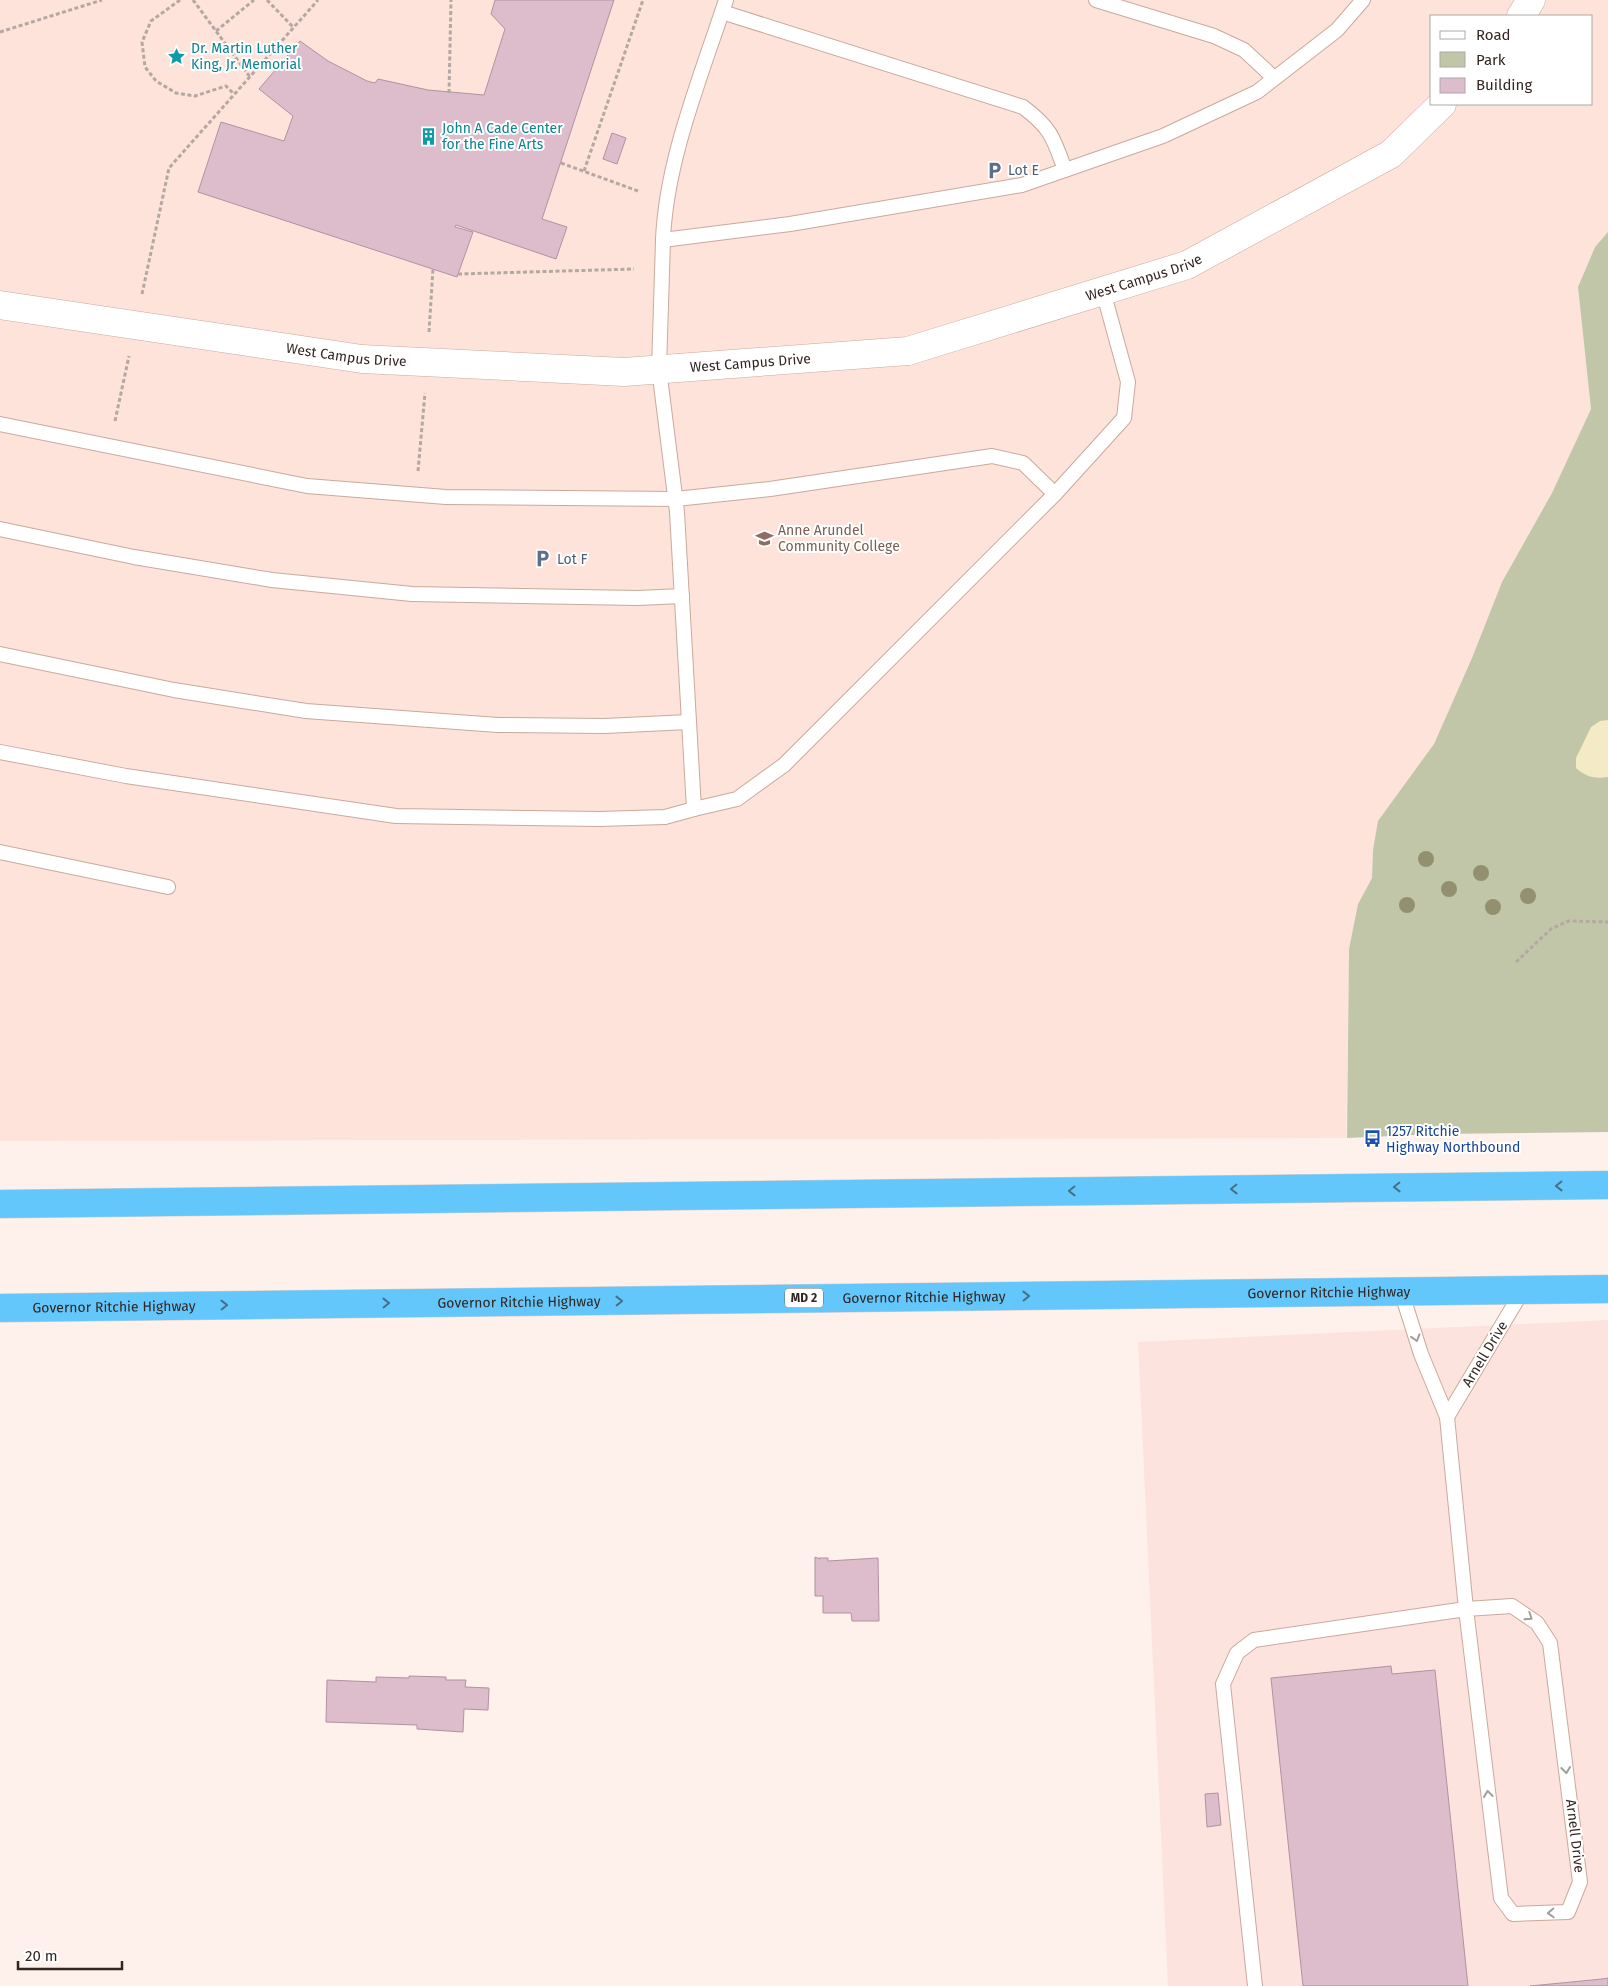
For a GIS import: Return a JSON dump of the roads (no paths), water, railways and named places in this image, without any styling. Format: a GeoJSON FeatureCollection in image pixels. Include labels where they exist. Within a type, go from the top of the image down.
{"type":"FeatureCollection","features":[{"type":"Feature","properties":{"kind":"highway"},"geometry":{"type":"LineString","coordinates":[[0,1204],[1608,1185]]}},
{"type":"Feature","properties":{"kind":"highway","name":"Governor Ritchie Highway"},"geometry":{"type":"LineString","coordinates":[[0,1308],[1608,1289]]}},
{"type":"Feature","properties":{"kind":"street"},"geometry":{"type":"LineString","coordinates":[[1522,15],[1531,0]]}},
{"type":"Feature","properties":{"kind":"street","name":"West Campus Drive"},"geometry":{"type":"LineString","coordinates":[[0,306],[362,359],[624,372],[908,351],[1187,265],[1391,154],[1441,105]]}},
{"type":"Feature","properties":{"kind":"lane"},"geometry":{"type":"LineString","coordinates":[[1096,0],[1214,36],[1244,50],[1274,78]]}},
{"type":"Feature","properties":{"kind":"lane"},"geometry":{"type":"LineString","coordinates":[[663,240],[790,224],[1013,186],[1065,170],[1162,136],[1256,92],[1337,30],[1363,0]]}},
{"type":"Feature","properties":{"kind":"lane"},"geometry":{"type":"LineString","coordinates":[[694,809],[676,499],[659,369],[663,240],[664,219],[669,191],[689,110],[724,6],[1022,107],[1040,120],[1052,135],[1065,170]]}},
{"type":"Feature","properties":{"kind":"lane"},"geometry":{"type":"LineString","coordinates":[[0,752],[126,776],[396,816],[599,819],[665,817],[737,799],[784,765],[1055,494],[1124,418],[1128,382],[1103,291]]}},
{"type":"Feature","properties":{"kind":"lane"},"geometry":{"type":"LineString","coordinates":[[0,424],[307,486],[446,496],[676,499],[770,489],[992,456],[1023,463],[1055,494]]}},
{"type":"Feature","properties":{"kind":"lane"},"geometry":{"type":"LineString","coordinates":[[0,529],[134,557],[272,580],[412,594],[638,598],[682,596]]}},
{"type":"Feature","properties":{"kind":"lane"},"geometry":{"type":"LineString","coordinates":[[0,654],[174,690],[306,711],[498,725],[604,726],[689,722]]}},
{"type":"Feature","properties":{"kind":"lane"},"geometry":{"type":"LineString","coordinates":[[0,852],[168,887]]}},
{"type":"Feature","properties":{"kind":"lane","name":"Arnell Drive"},"geometry":{"type":"LineString","coordinates":[[1448,1417],[1523,1290]]}},
{"type":"Feature","properties":{"kind":"lane","name":"Arnell Drive"},"geometry":{"type":"LineString","coordinates":[[1401,1291],[1421,1354],[1448,1417],[1466,1609],[1501,1898],[1514,1914],[1568,1912],[1580,1882],[1550,1643],[1537,1623],[1512,1606],[1466,1609]]}},
{"type":"Feature","properties":{"kind":"lane"},"geometry":{"type":"LineString","coordinates":[[1255,1986],[1224,1684],[1236,1653],[1254,1640],[1466,1609]]}},
{"type":"Feature","properties":{"kind":"place","name":"Dr. Martin Luther King, Jr. Memorial"},"geometry":{"type":"Point","coordinates":[177,56]}},
{"type":"Feature","properties":{"kind":"place","name":"John A Cade Center for the Fine Arts"},"geometry":{"type":"Point","coordinates":[428,136]}},
{"type":"Feature","properties":{"kind":"place","name":"Lot E"},"geometry":{"type":"Point","coordinates":[994,170]}},
{"type":"Feature","properties":{"kind":"place","name":"Anne Arundel Community College"},"geometry":{"type":"Point","coordinates":[764,538]}},
{"type":"Feature","properties":{"kind":"place","name":"Lot F"},"geometry":{"type":"Point","coordinates":[543,559]}},
{"type":"Feature","properties":{"kind":"place","name":"1257 Ritchie Highway Northbound"},"geometry":{"type":"Point","coordinates":[1372,1139]}}]}
